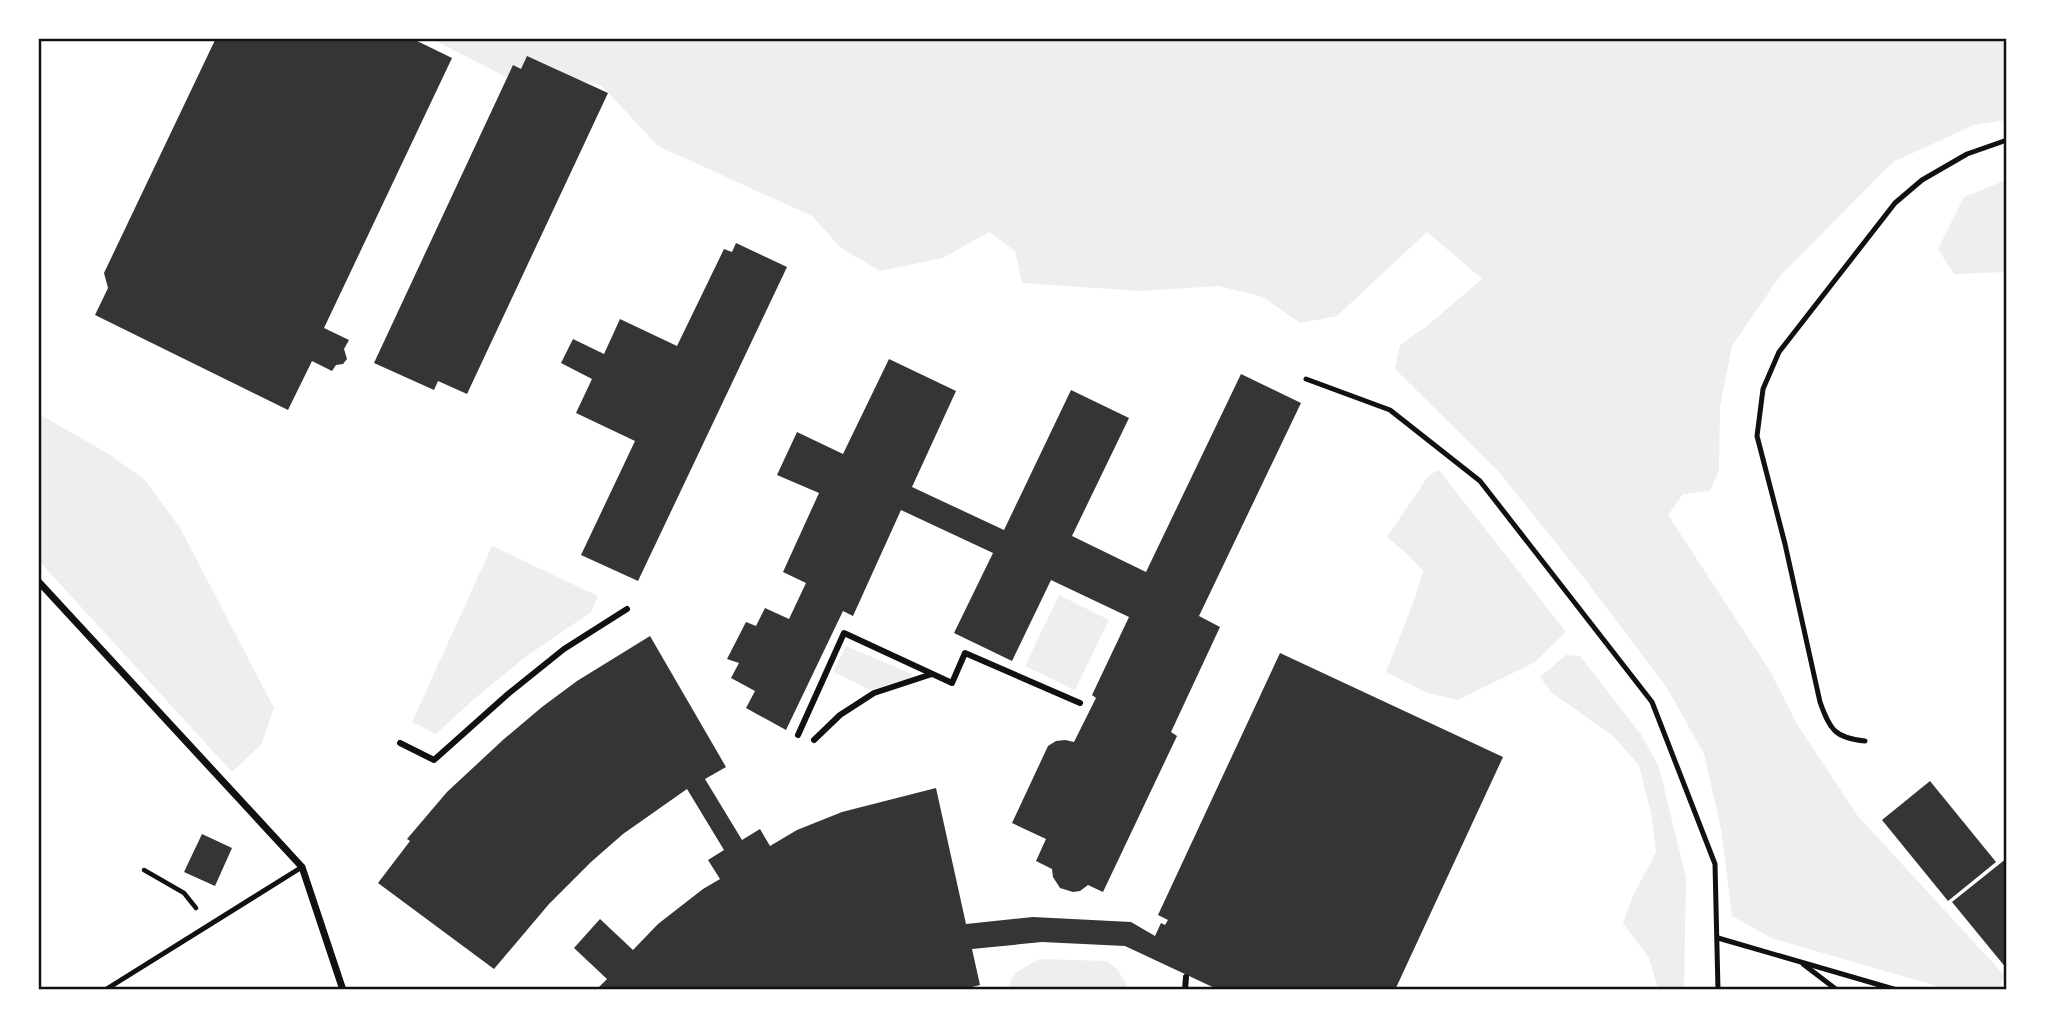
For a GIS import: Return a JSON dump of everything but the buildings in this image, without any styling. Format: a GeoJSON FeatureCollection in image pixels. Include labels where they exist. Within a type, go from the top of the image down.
{"type":"FeatureCollection","features":[{"type":"Feature","properties":{"kind":"street"},"geometry":{"type":"LineString","coordinates":[[38,581],[302,867],[343,989]]}},
{"type":"Feature","properties":{"kind":"street"},"geometry":{"type":"LineString","coordinates":[[400,743],[434,760],[508,694],[564,649],[627,609]]}},
{"type":"Feature","properties":{"kind":"street"},"geometry":{"type":"LineString","coordinates":[[798,735],[844,633],[952,683],[965,653],[1080,703]]}},
{"type":"Feature","properties":{"kind":"street"},"geometry":{"type":"LineString","coordinates":[[814,740],[840,715],[874,693],[933,674]]}},
{"type":"Feature","properties":{"kind":"street"},"geometry":{"type":"LineString","coordinates":[[1185,989],[1186,977]]}},
{"type":"Feature","properties":{"kind":"lane"},"geometry":{"type":"LineString","coordinates":[[1865,741],[1846,739],[1828,724],[1820,702],[1785,544],[1757,436],[1763,389],[1779,352],[1895,203],[1922,180],[1967,154],[2007,140]]}},
{"type":"Feature","properties":{"kind":"lane"},"geometry":{"type":"LineString","coordinates":[[1306,379],[1390,410],[1480,481],[1652,702],[1715,864],[1718,989]]}},
{"type":"Feature","properties":{"kind":"lane"},"geometry":{"type":"LineString","coordinates":[[105,989],[302,867]]}},
{"type":"Feature","properties":{"kind":"lane"},"geometry":{"type":"LineString","coordinates":[[1718,938],[1897,989]]}},
{"type":"Feature","properties":{"kind":"lane"},"geometry":{"type":"LineString","coordinates":[[1799,961],[1837,989]]}},
{"type":"Feature","properties":{"kind":"path"},"geometry":{"type":"LineString","coordinates":[[144,870],[184,893],[210,925]]}},
{"type":"Feature","properties":{"kind":"shaded area"},"geometry":{"type":"Polygon","coordinates":[[[432,39],[2006,39],[2006,120],[1974,125],[1893,162],[1780,276],[1732,346],[1720,407],[1719,470],[1710,491],[1683,494],[1668,515],[1770,671],[1797,724],[1857,815],[2004,975],[2000,989],[1947,989],[1771,938],[1732,916],[1721,829],[1704,754],[1667,688],[1584,578],[1498,471],[1395,369],[1400,345],[1482,279],[1427,232],[1337,316],[1300,323],[1263,297],[1219,286],[1140,291],[1022,283],[1015,251],[989,232],[943,258],[880,271],[841,248],[812,216],[658,146],[601,85],[563,78],[516,82],[432,39]]]}},
{"type":"Feature","properties":{"kind":"shaded area"},"geometry":{"type":"Polygon","coordinates":[[[2006,180],[2006,272],[1954,274],[1938,249],[1964,197],[2006,180]]]}},
{"type":"Feature","properties":{"kind":"shaded area"},"geometry":{"type":"Polygon","coordinates":[[[39,414],[107,453],[145,480],[180,528],[274,708],[261,745],[232,772],[39,561],[39,414]]]}},
{"type":"Feature","properties":{"kind":"shaded area"},"geometry":{"type":"Polygon","coordinates":[[[1439,470],[1566,632],[1535,662],[1458,700],[1427,693],[1386,672],[1423,571],[1387,537],[1429,475],[1439,470]]]}},
{"type":"Feature","properties":{"kind":"shaded area"},"geometry":{"type":"Polygon","coordinates":[[[492,546],[598,596],[591,612],[524,658],[436,734],[412,722],[492,546]]]}},
{"type":"Feature","properties":{"kind":"shaded area"},"geometry":{"type":"Polygon","coordinates":[[[1059,595],[1109,620],[1075,690],[1025,666],[1059,595]]]}},
{"type":"Feature","properties":{"kind":"shaded area"},"geometry":{"type":"Polygon","coordinates":[[[846,646],[912,674],[910,678],[871,690],[833,672],[846,646]]]}},
{"type":"Feature","properties":{"kind":"shaded area"},"geometry":{"type":"Polygon","coordinates":[[[1566,655],[1580,656],[1642,736],[1659,767],[1686,878],[1684,989],[1658,989],[1649,958],[1623,923],[1633,896],[1656,852],[1651,813],[1639,765],[1612,735],[1552,693],[1540,677],[1566,655]]]}},
{"type":"Feature","properties":{"kind":"shaded area"},"geometry":{"type":"Polygon","coordinates":[[[1039,959],[1107,961],[1117,969],[1129,989],[1007,989],[1015,973],[1039,959]]]}}]}
